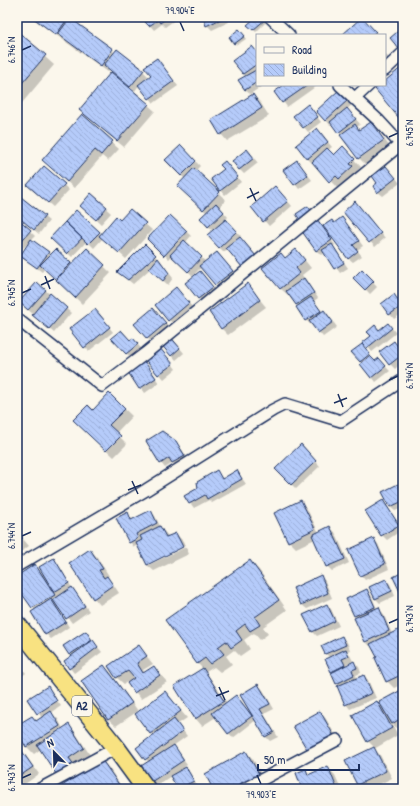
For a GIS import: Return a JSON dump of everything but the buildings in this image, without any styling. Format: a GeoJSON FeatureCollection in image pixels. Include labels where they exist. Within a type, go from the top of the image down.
{"type":"FeatureCollection","features":[{"type":"Feature","properties":{"kind":"highway","name":"A2"},"geometry":{"type":"LineString","coordinates":[[17,625],[116,748],[146,789]]}},
{"type":"Feature","properties":{"kind":"street"},"geometry":{"type":"LineString","coordinates":[[270,17],[288,34]]}},
{"type":"Feature","properties":{"kind":"street"},"geometry":{"type":"LineString","coordinates":[[386,69],[403,54]]}},
{"type":"Feature","properties":{"kind":"street"},"geometry":{"type":"LineString","coordinates":[[17,319],[102,386],[146,353],[402,145],[341,86]]}},
{"type":"Feature","properties":{"kind":"street"},"geometry":{"type":"LineString","coordinates":[[354,99],[368,86]]}},
{"type":"Feature","properties":{"kind":"street"},"geometry":{"type":"LineString","coordinates":[[17,566],[146,490],[273,410],[285,404],[341,421],[403,380]]}},
{"type":"Feature","properties":{"kind":"street"},"geometry":{"type":"LineString","coordinates":[[244,789],[337,740]]}},
{"type":"Feature","properties":{"kind":"street"},"geometry":{"type":"LineString","coordinates":[[40,789],[116,748]]}}]}
